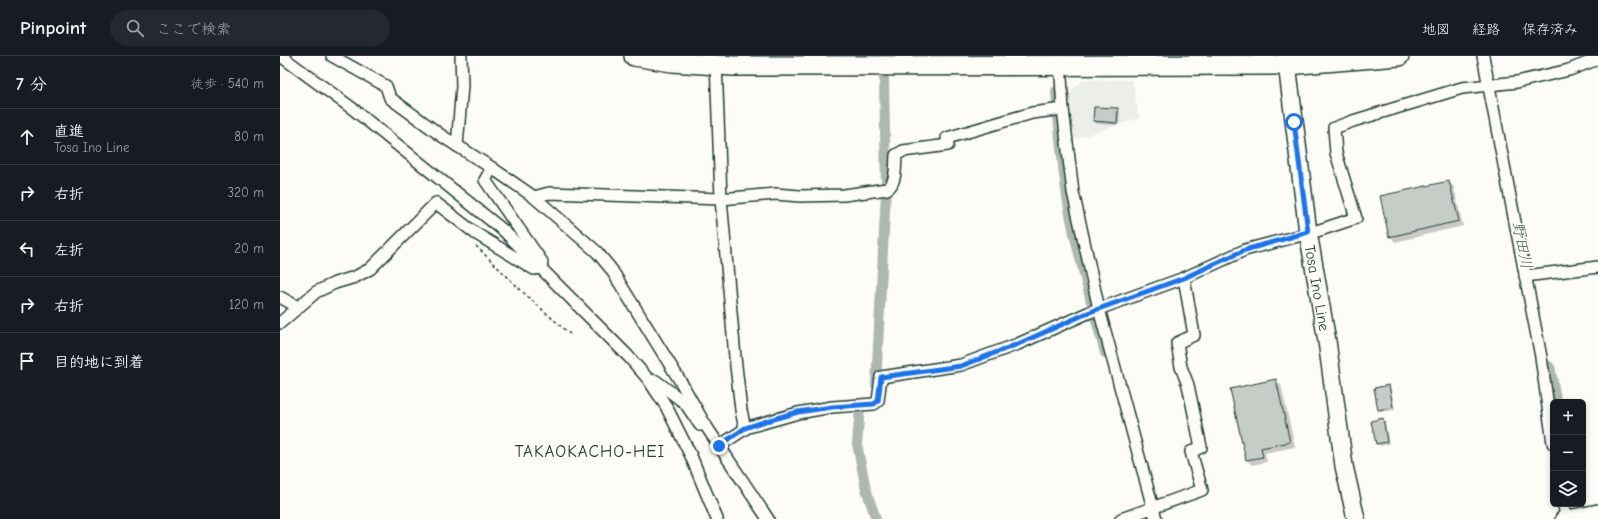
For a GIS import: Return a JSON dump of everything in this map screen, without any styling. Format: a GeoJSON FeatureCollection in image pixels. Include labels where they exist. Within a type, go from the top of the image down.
{"type":"FeatureCollection","features":[{"type":"Feature","properties":{"kind":"highway"},"geometry":{"type":"LineString","coordinates":[[634,56],[672,62],[716,60],[741,66],[1060,60],[1286,61],[1399,56]]}},
{"type":"Feature","properties":{"kind":"main road","name":"Tosa Ino Line"},"geometry":{"type":"LineString","coordinates":[[1286,61],[1308,232],[1327,341],[1344,466],[1356,519]]}},
{"type":"Feature","properties":{"kind":"street"},"geometry":{"type":"LineString","coordinates":[[281,56],[353,109],[504,231],[628,356],[648,380],[666,406],[691,456],[717,519]]}},
{"type":"Feature","properties":{"kind":"street"},"geometry":{"type":"LineString","coordinates":[[332,56],[386,86],[390,98],[442,136],[534,197],[597,252],[611,269],[682,384],[704,424],[768,519]]}},
{"type":"Feature","properties":{"kind":"street"},"geometry":{"type":"LineString","coordinates":[[457,146],[462,86],[461,56]]}},
{"type":"Feature","properties":{"kind":"street"},"geometry":{"type":"LineString","coordinates":[[1483,56],[1527,276],[1541,357],[1552,435]]}},
{"type":"Feature","properties":{"kind":"street"},"geometry":{"type":"LineString","coordinates":[[719,446],[745,428],[798,412],[832,407],[874,404],[878,401],[881,377],[961,366],[1018,344],[1096,310],[1184,278],[1245,250],[1337,225],[1356,218],[1336,153],[1334,128],[1456,89],[1488,84],[1517,82],[1569,70],[1598,59]]}},
{"type":"Feature","properties":{"kind":"street"},"geometry":{"type":"LineString","coordinates":[[716,60],[721,199],[735,357],[741,410],[745,428]]}},
{"type":"Feature","properties":{"kind":"street"},"geometry":{"type":"LineString","coordinates":[[1060,60],[1058,110],[1096,310],[1150,509],[1156,519]]}},
{"type":"Feature","properties":{"kind":"street"},"geometry":{"type":"LineString","coordinates":[[534,197],[548,193],[721,199],[776,194],[800,196],[844,195],[887,189],[892,185],[894,180],[896,155],[903,152],[948,145],[947,138],[1032,113],[1058,110]]}},
{"type":"Feature","properties":{"kind":"street"},"geometry":{"type":"LineString","coordinates":[[492,168],[485,180],[542,262],[541,268]]}},
{"type":"Feature","properties":{"kind":"street"},"geometry":{"type":"LineString","coordinates":[[280,323],[316,292],[335,283],[355,277],[370,269],[436,204],[475,233],[534,269],[541,268]]}},
{"type":"Feature","properties":{"kind":"street"},"geometry":{"type":"LineString","coordinates":[[1527,276],[1598,267]]}},
{"type":"Feature","properties":{"kind":"street"},"geometry":{"type":"LineString","coordinates":[[1121,519],[1202,490],[1191,452],[1201,447],[1188,385],[1181,367],[1177,343],[1194,335],[1184,278]]}},
{"type":"Feature","properties":{"kind":"street"},"geometry":{"type":"LineString","coordinates":[[280,297],[298,307]]}},
{"type":"Feature","properties":{"kind":"street"},"geometry":{"type":"LineString","coordinates":[[648,380],[656,381],[685,403],[700,425],[704,424]]}},
{"type":"Feature","properties":{"kind":"street"},"geometry":{"type":"LineString","coordinates":[[1564,507],[1565,519],[1598,512]]}},
{"type":"Feature","properties":{"kind":"path"},"geometry":{"type":"LineString","coordinates":[[472,243],[527,296],[572,336]]}},
{"type":"Feature","properties":{"kind":"shaded area"},"geometry":{"type":"Polygon","coordinates":[[[1083,80],[1132,80],[1139,118],[1072,140],[1067,96],[1083,80]]]}},
{"type":"Feature","properties":{"kind":"building"},"geometry":{"type":"Polygon","coordinates":[[[1094,107],[1118,108],[1117,123],[1093,121],[1094,107]]]}},
{"type":"Feature","properties":{"kind":"building"},"geometry":{"type":"Polygon","coordinates":[[[1449,181],[1459,221],[1389,237],[1380,196],[1449,181]]]}},
{"type":"Feature","properties":{"kind":"building"},"geometry":{"type":"Polygon","coordinates":[[[1276,379],[1290,442],[1261,448],[1263,457],[1246,460],[1230,389],[1276,379]]]}},
{"type":"Feature","properties":{"kind":"building"},"geometry":{"type":"Polygon","coordinates":[[[1389,385],[1393,407],[1378,410],[1374,388],[1389,385]]]}},
{"type":"Feature","properties":{"kind":"building"},"geometry":{"type":"Polygon","coordinates":[[[1383,418],[1387,442],[1376,444],[1371,421],[1383,418]]]}},
{"type":"Feature","properties":{"kind":"waterway"},"geometry":{"type":"LineString","coordinates":[[884,79],[886,187]]}},
{"type":"Feature","properties":{"kind":"waterway"},"geometry":{"type":"LineString","coordinates":[[1056,91],[1069,209],[1081,263],[1105,353]]}},
{"type":"Feature","properties":{"kind":"waterway"},"geometry":{"type":"LineString","coordinates":[[876,385],[886,192]]}},
{"type":"Feature","properties":{"kind":"waterway","name":"野田川"},"geometry":{"type":"LineString","coordinates":[[1547,369],[1552,399]]}},
{"type":"Feature","properties":{"kind":"waterway"},"geometry":{"type":"LineString","coordinates":[[860,407],[857,444],[866,489],[876,519]]}},
{"type":"Feature","properties":{"kind":"district","name":"TAKAOKACHO-HEI"},"geometry":{"type":"Point","coordinates":[590,451]}},
{"type":"Feature","properties":{"kind":"route"},"geometry":{"type":"LineString","coordinates":[[719,446],[745,428],[798,412],[832,407],[874,404],[878,401],[881,377],[961,366],[1018,344],[1090,312],[1184,278],[1245,250],[1308,232],[1294,122]]}}]}
